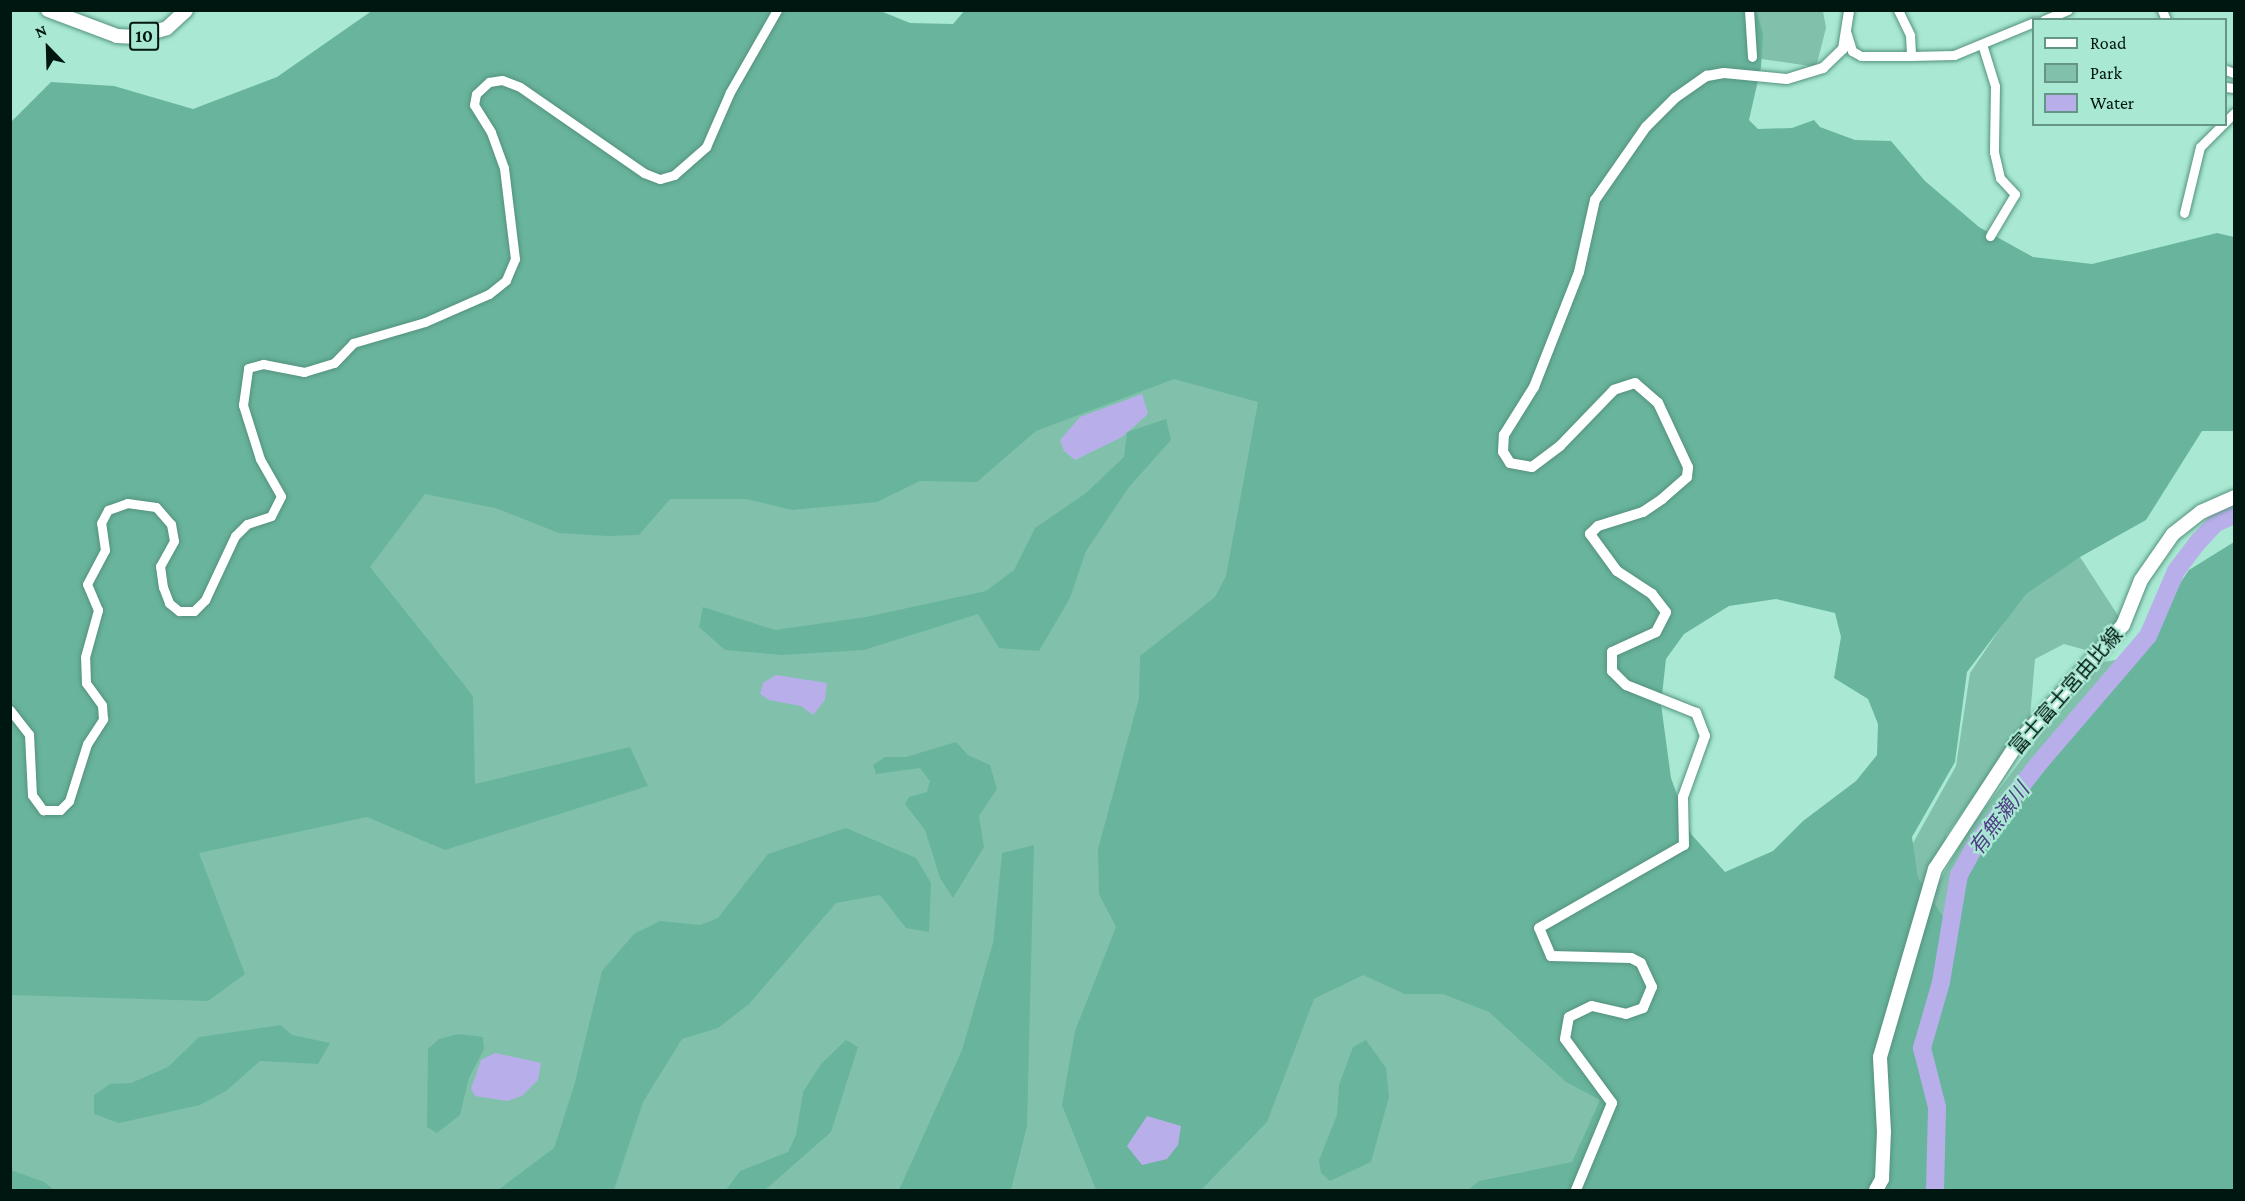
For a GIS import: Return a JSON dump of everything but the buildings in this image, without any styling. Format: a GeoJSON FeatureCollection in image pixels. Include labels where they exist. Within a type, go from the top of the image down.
{"type":"FeatureCollection","features":[{"type":"Feature","properties":{"kind":"main road","name":"10"},"geometry":{"type":"LineString","coordinates":[[48,10],[117,36],[152,34],[186,10]]}},
{"type":"Feature","properties":{"kind":"main road","name":"富士富士宮由比線"},"geometry":{"type":"LineString","coordinates":[[1876,1191],[1882,1179],[1884,1132],[1880,1057],[1935,869],[2016,745],[2123,625],[2142,580],[2173,534],[2201,512],[2235,497]]}},
{"type":"Feature","properties":{"kind":"street"},"geometry":{"type":"LineString","coordinates":[[10,710],[29,734],[32,795],[43,810],[60,810],[69,801],[87,744],[103,719],[102,705],[86,683],[85,657],[98,610],[87,584],[105,550],[101,523],[108,510],[127,503],[156,507],[171,524],[174,542],[160,566],[163,586],[169,603],[179,611],[194,610],[205,600],[235,536],[247,524],[271,516],[281,496],[260,459],[243,405],[248,368],[263,364],[304,372],[334,363],[352,343],[425,322],[489,294],[506,280],[515,259],[504,168],[491,132],[474,105],[476,94],[489,82],[502,80],[520,87],[644,173],[660,179],[674,175],[706,147],[730,92],[777,10]]}},
{"type":"Feature","properties":{"kind":"street"},"geometry":{"type":"LineString","coordinates":[[1749,10],[1752,57]]}},
{"type":"Feature","properties":{"kind":"street"},"geometry":{"type":"LineString","coordinates":[[1576,1191],[1612,1103],[1565,1039],[1569,1017],[1592,1006],[1626,1014],[1642,1008],[1652,987],[1641,963],[1631,958],[1551,957],[1539,928],[1684,845],[1683,797],[1705,736],[1696,712],[1626,685],[1612,671],[1612,652],[1656,632],[1666,612],[1652,594],[1617,571],[1590,534],[1598,526],[1643,512],[1687,477],[1688,467],[1658,403],[1635,383],[1614,390],[1560,446],[1532,467],[1510,463],[1503,452],[1504,435],[1534,387],[1579,272],[1595,200],[1606,179],[1646,127],[1675,98],[1707,76],[1724,73],[1787,79],[1823,68],[1843,50],[1849,10]]}},
{"type":"Feature","properties":{"kind":"street"},"geometry":{"type":"LineString","coordinates":[[1898,10],[1910,35],[1911,56]]}},
{"type":"Feature","properties":{"kind":"street"},"geometry":{"type":"LineString","coordinates":[[2049,18],[2068,10]]}},
{"type":"Feature","properties":{"kind":"street"},"geometry":{"type":"LineString","coordinates":[[1845,29],[1852,51],[1861,56],[1954,55],[2032,23]]}},
{"type":"Feature","properties":{"kind":"street"},"geometry":{"type":"LineString","coordinates":[[1982,44],[1995,86],[1994,152],[2000,178],[2015,194],[1990,236]]}},
{"type":"Feature","properties":{"kind":"street"},"geometry":{"type":"LineString","coordinates":[[2184,213],[2200,147],[2222,126]]}},
{"type":"Feature","properties":{"kind":"green space"},"geometry":{"type":"Polygon","coordinates":[[[373,10],[878,10],[910,23],[953,24],[965,10],[1756,11],[1763,33],[1761,67],[1749,120],[1758,129],[1792,128],[1814,120],[1820,127],[1855,140],[1891,141],[1925,181],[1979,227],[2033,257],[2092,264],[2217,233],[2234,237],[2234,431],[2202,431],[2146,520],[2080,557],[2026,594],[1967,672],[1955,762],[1912,837],[1918,878],[1947,923],[1967,873],[2045,744],[2082,702],[2107,691],[2189,570],[2234,542],[2234,1190],[1468,1190],[1479,1181],[1572,1162],[1600,1100],[1566,1082],[1489,1012],[1443,994],[1405,994],[1363,975],[1314,999],[1267,1122],[1201,1190],[1096,1190],[1062,1105],[1075,1031],[1116,927],[1099,894],[1098,849],[1139,698],[1140,656],[1215,597],[1226,576],[1258,402],[1174,379],[1036,431],[977,482],[920,481],[877,502],[792,510],[746,499],[670,499],[639,535],[607,536],[559,533],[495,508],[425,494],[370,567],[473,696],[475,784],[630,747],[648,786],[445,850],[367,817],[199,853],[245,974],[208,1001],[11,995],[10,123],[51,82],[114,86],[193,109],[277,77],[373,10]],[[1776,599],[1729,606],[1684,634],[1666,659],[1661,704],[1671,778],[1691,834],[1725,872],[1773,851],[1803,821],[1856,781],[1877,755],[1878,724],[1868,699],[1834,678],[1841,637],[1835,613],[1776,599]]]}},
{"type":"Feature","properties":{"kind":"green space"},"geometry":{"type":"Polygon","coordinates":[[[1701,10],[1823,11],[1826,28],[1816,67],[1715,52],[1701,10]]]}},
{"type":"Feature","properties":{"kind":"green space"},"geometry":{"type":"Polygon","coordinates":[[[1260,336],[1395,900],[1644,1131],[1612,1190],[11,1190],[11,904],[425,494],[1260,336]]]}},
{"type":"Feature","properties":{"kind":"green space"},"geometry":{"type":"Polygon","coordinates":[[[1166,419],[1171,440],[1129,487],[1086,551],[1070,598],[1039,651],[999,648],[978,614],[864,650],[783,655],[725,650],[699,627],[703,607],[775,630],[866,617],[986,591],[1014,570],[1035,528],[1086,493],[1124,457],[1127,432],[1166,419]]]}},
{"type":"Feature","properties":{"kind":"green space"},"geometry":{"type":"Polygon","coordinates":[[[2080,557],[2119,617],[2093,652],[2064,644],[2035,659],[2030,717],[1947,834],[1927,892],[1913,874],[1913,843],[1956,766],[1970,673],[2026,590],[2080,557]]]}},
{"type":"Feature","properties":{"kind":"green space"},"geometry":{"type":"Polygon","coordinates":[[[2132,657],[2105,692],[2085,701],[2030,765],[1981,848],[1947,924],[1930,898],[1968,831],[2069,696],[2104,662],[2132,657]]]}},
{"type":"Feature","properties":{"kind":"green space"},"geometry":{"type":"Polygon","coordinates":[[[956,742],[968,755],[990,765],[997,789],[979,816],[984,847],[953,898],[940,878],[925,830],[905,804],[909,797],[927,792],[930,781],[920,768],[876,774],[873,765],[885,757],[906,757],[956,742]]]}},
{"type":"Feature","properties":{"kind":"green space"},"geometry":{"type":"Polygon","coordinates":[[[846,828],[916,858],[931,883],[929,932],[906,928],[880,895],[836,903],[749,1004],[718,1028],[682,1039],[643,1102],[614,1190],[498,1190],[554,1148],[574,1086],[602,971],[634,934],[660,921],[700,925],[718,918],[768,854],[846,828]]]}},
{"type":"Feature","properties":{"kind":"green space"},"geometry":{"type":"Polygon","coordinates":[[[1034,845],[1027,1126],[1011,1190],[899,1190],[962,1050],[993,943],[1002,853],[1034,845]]]}},
{"type":"Feature","properties":{"kind":"green space"},"geometry":{"type":"Polygon","coordinates":[[[281,1025],[292,1035],[330,1043],[318,1064],[260,1061],[226,1091],[200,1105],[119,1123],[94,1114],[94,1095],[110,1084],[131,1083],[168,1067],[199,1037],[281,1025]]]}},
{"type":"Feature","properties":{"kind":"green space"},"geometry":{"type":"Polygon","coordinates":[[[458,1034],[483,1037],[484,1049],[469,1078],[460,1115],[437,1133],[427,1127],[428,1049],[439,1039],[458,1034]]]}},
{"type":"Feature","properties":{"kind":"green space"},"geometry":{"type":"Polygon","coordinates":[[[846,1040],[858,1047],[831,1132],[765,1190],[726,1190],[740,1171],[788,1152],[796,1135],[803,1092],[821,1064],[846,1040]]]}},
{"type":"Feature","properties":{"kind":"green space"},"geometry":{"type":"Polygon","coordinates":[[[1366,1040],[1386,1068],[1389,1097],[1371,1162],[1330,1181],[1321,1173],[1319,1160],[1337,1115],[1339,1085],[1353,1047],[1366,1040]]]}},
{"type":"Feature","properties":{"kind":"green space"},"geometry":{"type":"Polygon","coordinates":[[[11,1170],[44,1182],[54,1190],[11,1190],[11,1170]]]}},
{"type":"Feature","properties":{"kind":"water"},"geometry":{"type":"Polygon","coordinates":[[[1142,394],[1148,414],[1122,437],[1075,460],[1064,451],[1060,440],[1080,417],[1142,394]]]}},
{"type":"Feature","properties":{"kind":"water"},"geometry":{"type":"Polygon","coordinates":[[[776,675],[827,683],[825,700],[813,715],[801,706],[769,700],[760,694],[763,683],[776,675]]]}},
{"type":"Feature","properties":{"kind":"water"},"geometry":{"type":"Polygon","coordinates":[[[495,1053],[541,1063],[538,1080],[522,1096],[507,1101],[475,1096],[471,1089],[481,1060],[495,1053]]]}},
{"type":"Feature","properties":{"kind":"water"},"geometry":{"type":"Polygon","coordinates":[[[1147,1116],[1181,1126],[1178,1145],[1167,1159],[1142,1165],[1127,1146],[1147,1116]]]}},
{"type":"Feature","properties":{"kind":"waterway","name":"有無瀬川"},"geometry":{"type":"LineString","coordinates":[[1935,1190],[1937,1107],[1922,1048],[1941,982],[1959,875],[1978,841],[2040,762],[2148,636],[2176,571],[2216,523],[2234,515]]}}]}
